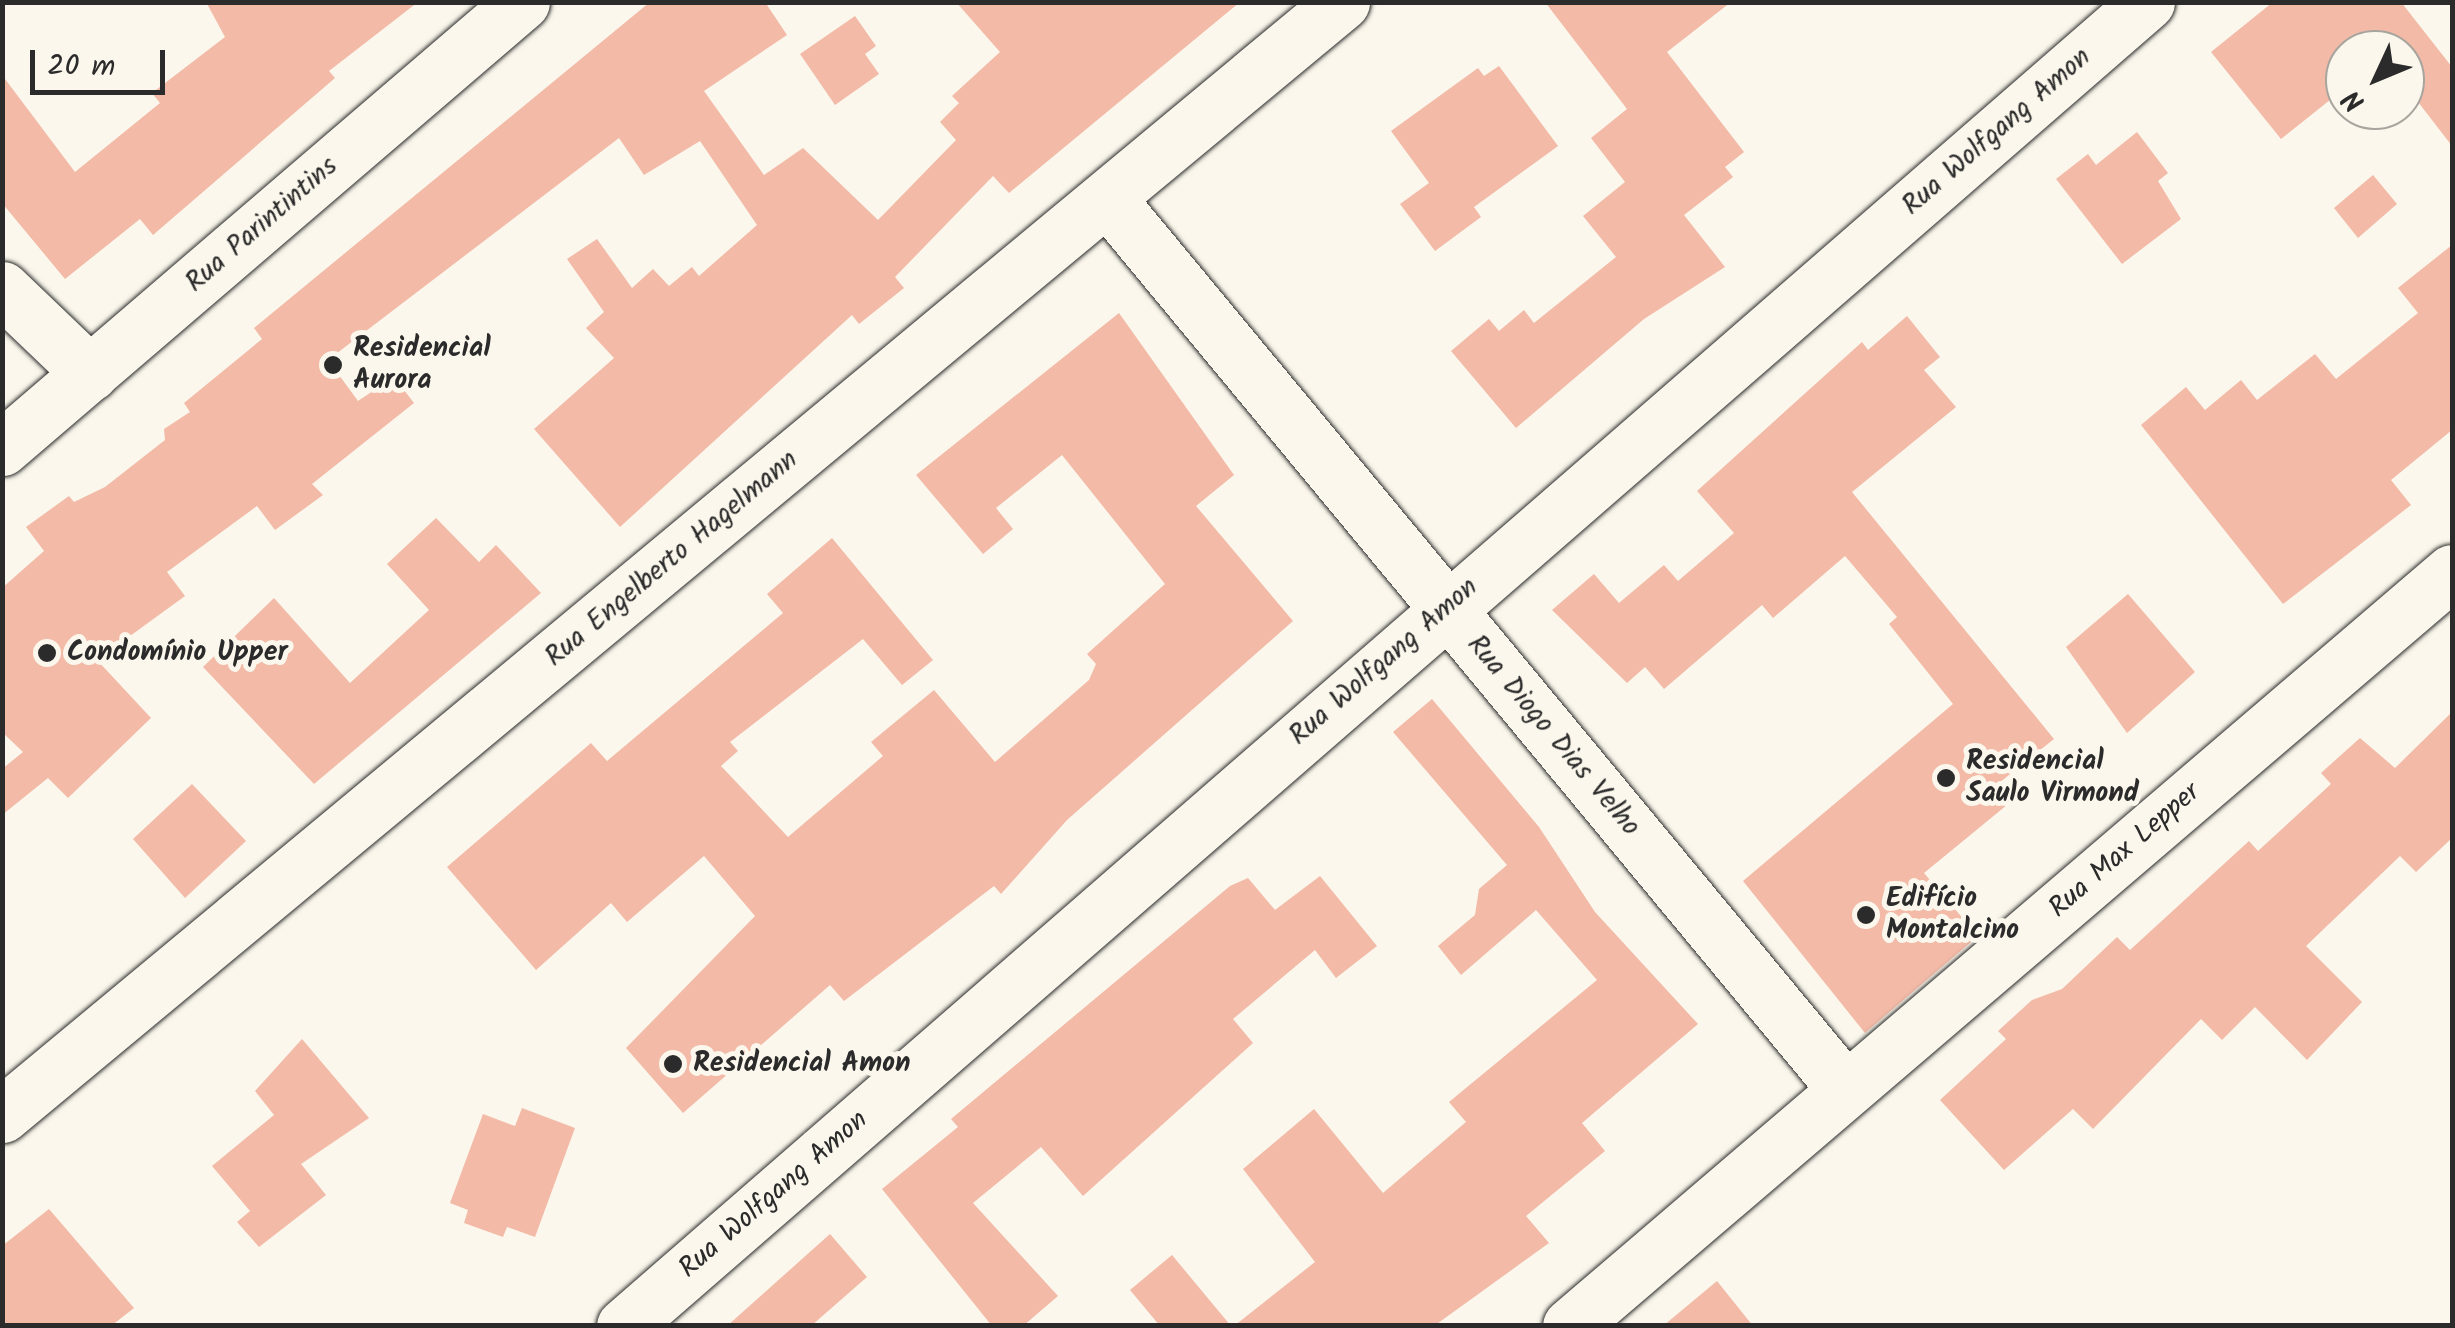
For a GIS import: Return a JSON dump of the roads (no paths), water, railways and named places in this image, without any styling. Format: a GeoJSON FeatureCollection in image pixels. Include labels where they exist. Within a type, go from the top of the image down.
{"type":"FeatureCollection","features":[{"type":"Feature","properties":{"kind":"street","name":"Rua Parintintins"},"geometry":{"type":"LineString","coordinates":[[2,448],[522,2]]}},
{"type":"Feature","properties":{"kind":"street","name":"Rua Engelberto Hagelmann"},"geometry":{"type":"LineString","coordinates":[[2,1114],[1342,2]]}},
{"type":"Feature","properties":{"kind":"street","name":"Rua Wolfgang Amon"},"geometry":{"type":"LineString","coordinates":[[624,1326],[2148,2]]}},
{"type":"Feature","properties":{"kind":"street","name":"Rua Diogo Dias Velho"},"geometry":{"type":"LineString","coordinates":[[1107,198],[1846,1090]]}},
{"type":"Feature","properties":{"kind":"street"},"geometry":{"type":"LineString","coordinates":[[2,289],[90,373]]}},
{"type":"Feature","properties":{"kind":"street","name":"Rua Max Lepper"},"geometry":{"type":"LineString","coordinates":[[1570,1326],[2452,572]]}},
{"type":"Feature","properties":{"kind":"place","name":"Residencial Aurora"},"geometry":{"type":"Point","coordinates":[333,365]}},
{"type":"Feature","properties":{"kind":"place","name":"Condomínio Upper"},"geometry":{"type":"Point","coordinates":[47,653]}},
{"type":"Feature","properties":{"kind":"place","name":"Residencial Saulo Virmond"},"geometry":{"type":"Point","coordinates":[1946,778]}},
{"type":"Feature","properties":{"kind":"place","name":"Edifício Montalcino"},"geometry":{"type":"Point","coordinates":[1866,915]}},
{"type":"Feature","properties":{"kind":"place","name":"Residencial Amon"},"geometry":{"type":"Point","coordinates":[673,1064]}}]}
